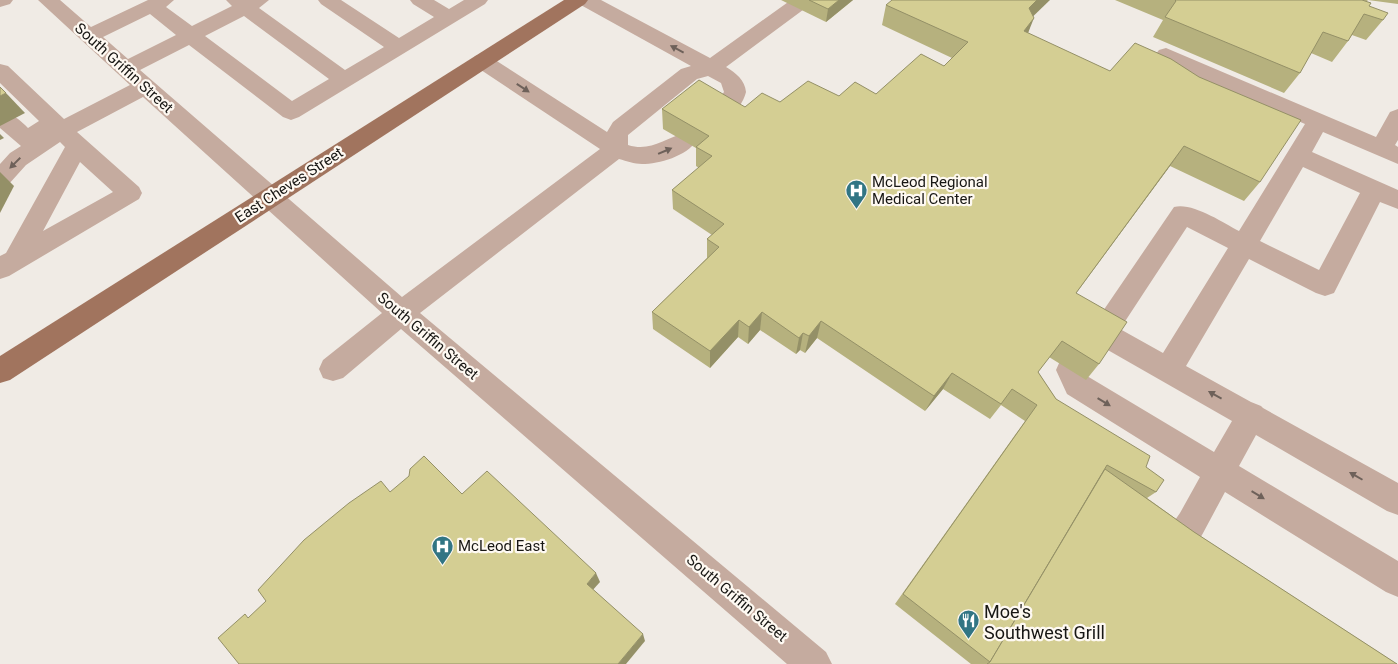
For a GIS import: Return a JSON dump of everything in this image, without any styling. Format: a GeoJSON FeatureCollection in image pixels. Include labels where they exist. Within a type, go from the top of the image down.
{"type":"FeatureCollection","features":[{"type":"Feature","properties":{"kind":"main road","name":"East Cheves Street"},"geometry":{"type":"LineString","coordinates":[[0,371],[578,0]]}},
{"type":"Feature","properties":{"kind":"street","name":"South Griffin Street"},"geometry":{"type":"LineString","coordinates":[[48,0],[401,313],[814,664]]}},
{"type":"Feature","properties":{"kind":"street"},"geometry":{"type":"LineString","coordinates":[[328,0],[399,47]]}},
{"type":"Feature","properties":{"kind":"street"},"geometry":{"type":"LineString","coordinates":[[420,0],[449,18]]}},
{"type":"Feature","properties":{"kind":"street"},"geometry":{"type":"LineString","coordinates":[[89,36],[158,3],[191,35],[292,112],[478,0]]}},
{"type":"Feature","properties":{"kind":"street"},"geometry":{"type":"LineString","coordinates":[[586,0],[728,78],[734,84],[735,93],[732,100],[720,112]]}},
{"type":"Feature","properties":{"kind":"street"},"geometry":{"type":"LineString","coordinates":[[333,369],[401,313],[616,149],[617,134],[621,128],[689,74],[712,68],[804,0]]}},
{"type":"Feature","properties":{"kind":"street"},"geometry":{"type":"LineString","coordinates":[[126,69],[191,35],[247,2],[345,80]]}},
{"type":"Feature","properties":{"kind":"street"},"geometry":{"type":"LineString","coordinates":[[1166,54],[1390,153],[1398,117]]}},
{"type":"Feature","properties":{"kind":"street"},"geometry":{"type":"LineString","coordinates":[[482,61],[616,149],[631,155],[646,156],[669,150],[684,141]]}},
{"type":"Feature","properties":{"kind":"street"},"geometry":{"type":"LineString","coordinates":[[0,71],[130,193],[8,265]]}},
{"type":"Feature","properties":{"kind":"street"},"geometry":{"type":"LineString","coordinates":[[0,179],[18,159],[146,86]]}},
{"type":"Feature","properties":{"kind":"street"},"geometry":{"type":"LineString","coordinates":[[8,122],[26,139],[64,133]]}},
{"type":"Feature","properties":{"kind":"street"},"geometry":{"type":"LineString","coordinates":[[1169,369],[1318,122]]}},
{"type":"Feature","properties":{"kind":"street"},"geometry":{"type":"LineString","coordinates":[[8,265],[64,133]]}},
{"type":"Feature","properties":{"kind":"street"},"geometry":{"type":"LineString","coordinates":[[1298,155],[1398,200]]}},
{"type":"Feature","properties":{"kind":"street"},"geometry":{"type":"LineString","coordinates":[[1374,189],[1324,285],[1183,214],[1102,333],[1251,415],[1398,500]]}},
{"type":"Feature","properties":{"kind":"street"},"geometry":{"type":"LineString","coordinates":[[1070,370],[1077,385],[1398,580]]}},
{"type":"Feature","properties":{"kind":"street"},"geometry":{"type":"LineString","coordinates":[[1179,541],[1191,524],[1251,415]]}},
{"type":"Feature","properties":{"kind":"building"},"geometry":{"type":"Polygon","coordinates":[[[809,0],[839,0],[828,9],[809,0]]]}},
{"type":"Feature","properties":{"kind":"building"},"geometry":{"type":"Polygon","coordinates":[[[892,0],[1037,0],[1029,8],[1034,18],[1024,31],[1110,71],[1135,43],[1171,59],[1199,77],[1301,120],[1260,182],[1184,146],[1076,293],[1127,322],[1099,364],[1062,341],[1038,372],[1056,399],[1150,456],[1146,467],[1164,480],[1156,492],[1107,465],[990,662],[903,594],[1037,405],[1012,389],[1001,404],[952,373],[934,396],[821,321],[809,336],[803,333],[799,338],[762,312],[749,327],[739,320],[710,351],[652,312],[719,247],[707,239],[724,224],[672,190],[712,156],[696,147],[709,136],[662,109],[699,80],[745,107],[762,93],[780,102],[808,81],[839,96],[855,82],[876,94],[921,54],[944,66],[968,42],[886,5],[892,0]]]}},
{"type":"Feature","properties":{"kind":"building"},"geometry":{"type":"Polygon","coordinates":[[[1175,0],[1362,0],[1371,3],[1369,6],[1388,13],[1383,20],[1364,14],[1348,41],[1323,32],[1300,73],[1165,17],[1175,0]]]}},
{"type":"Feature","properties":{"kind":"building"},"geometry":{"type":"Polygon","coordinates":[[[0,87],[6,93],[0,96],[0,87]]]}},
{"type":"Feature","properties":{"kind":"building","name":"McLeod East"},"geometry":{"type":"Polygon","coordinates":[[[424,456],[462,494],[487,471],[596,573],[587,584],[643,634],[618,664],[239,664],[218,638],[245,614],[248,618],[266,601],[258,590],[304,540],[349,503],[381,481],[390,492],[409,476],[410,469],[424,456]]]}},
{"type":"Feature","properties":{"kind":"building"},"geometry":{"type":"Polygon","coordinates":[[[1105,469],[1194,532],[1397,664],[987,664],[990,662],[1105,469]]]}},
{"type":"Feature","properties":{"kind":"place","name":"McLeod Regional Medical Center"},"geometry":{"type":"Point","coordinates":[856,210]}},
{"type":"Feature","properties":{"kind":"place","name":"McLeod East"},"geometry":{"type":"Point","coordinates":[442,565]}},
{"type":"Feature","properties":{"kind":"place","name":"Moe's Southwest Grill"},"geometry":{"type":"Point","coordinates":[968,640]}}]}
